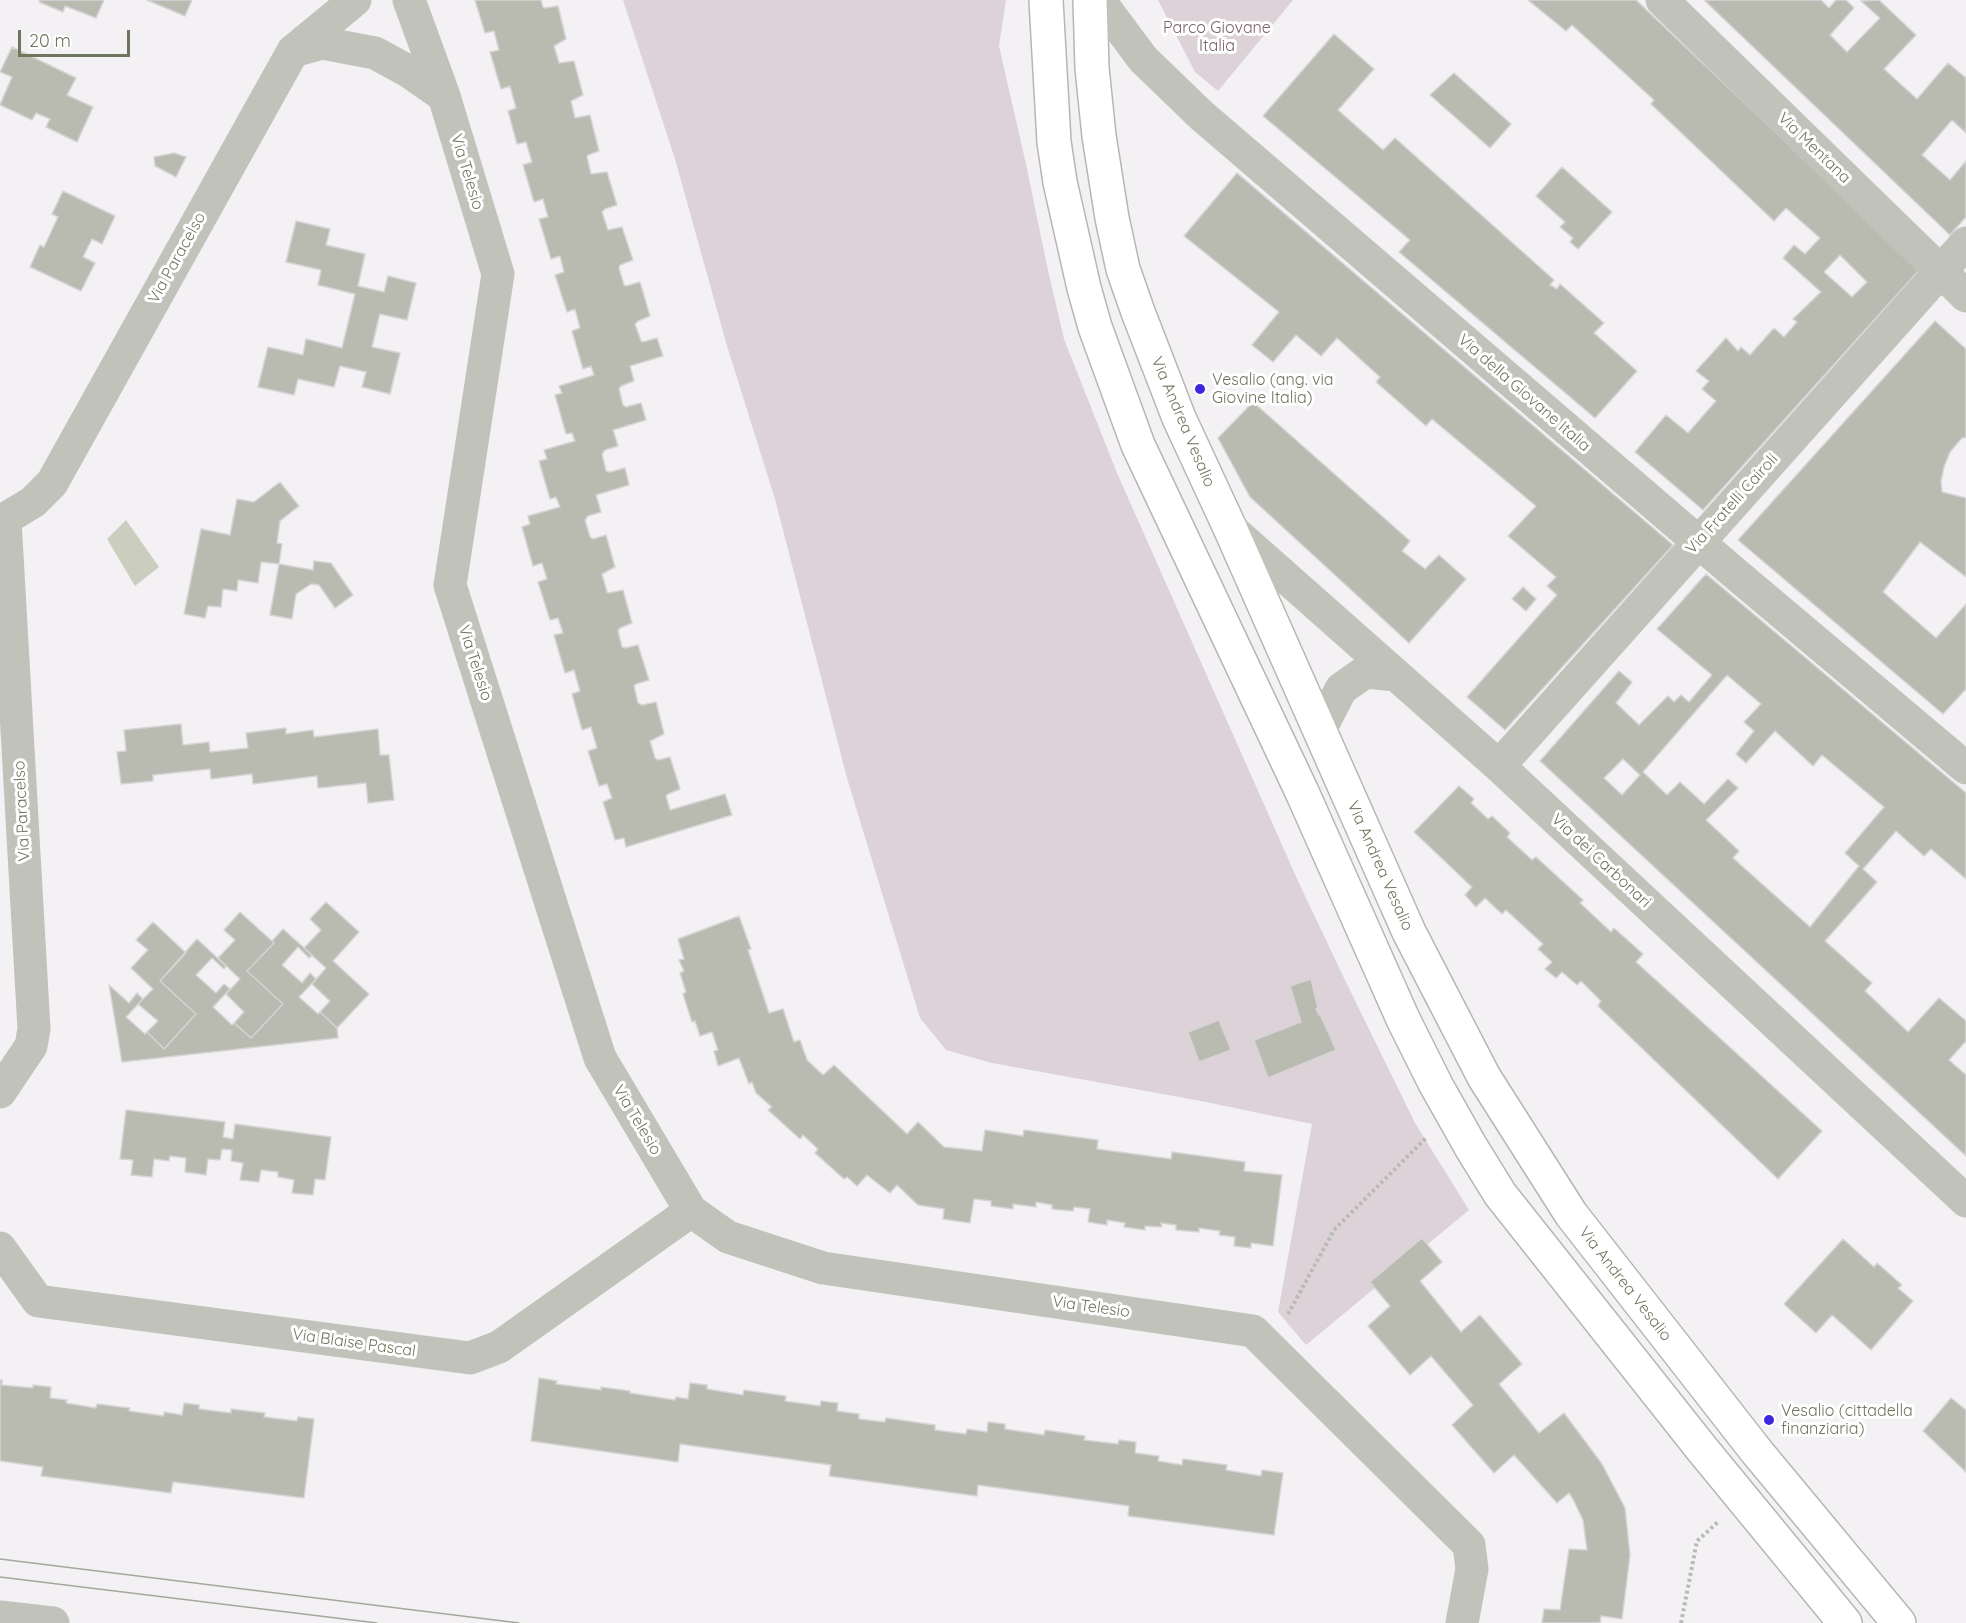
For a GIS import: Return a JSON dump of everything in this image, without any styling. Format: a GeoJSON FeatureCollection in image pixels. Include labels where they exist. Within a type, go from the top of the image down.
{"type":"FeatureCollection","features":[{"type":"Feature","properties":{"kind":"main road"},"geometry":{"type":"LineString","coordinates":[[1046,0],[1054,142],[1060,182],[1095,327],[1138,445],[1302,792],[1403,1019],[1442,1096],[1500,1194],[1702,1449],[1845,1623]]}},
{"type":"Feature","properties":{"kind":"main road","name":"Via Andrea Vesalio"},"geometry":{"type":"LineString","coordinates":[[1090,0],[1092,68],[1100,136],[1112,218],[1123,269],[1179,418],[1409,932],[1484,1077],[1578,1223],[1765,1461],[1899,1623]]}},
{"type":"Feature","properties":{"kind":"street","name":"Via Paracelso"},"geometry":{"type":"LineString","coordinates":[[0,1092],[31,1047],[34,1029],[2,521],[33,502],[52,483],[293,51],[355,0]]}},
{"type":"Feature","properties":{"kind":"street","name":"Via Telesio"},"geometry":{"type":"LineString","coordinates":[[409,0],[444,96],[498,274],[450,585],[600,1058],[691,1211],[728,1237],[823,1268],[1253,1331],[1469,1545],[1472,1569],[1462,1623]]}},
{"type":"Feature","properties":{"kind":"street","name":"Via della Giovane Italia"},"geometry":{"type":"LineString","coordinates":[[1099,0],[1143,59],[1201,115],[1698,542],[1966,768]]}},
{"type":"Feature","properties":{"kind":"street","name":"Via Mentana"},"geometry":{"type":"LineString","coordinates":[[1662,0],[1966,296]]}},
{"type":"Feature","properties":{"kind":"street"},"geometry":{"type":"LineString","coordinates":[[293,51],[322,43],[375,53],[408,71],[444,96]]}},
{"type":"Feature","properties":{"kind":"street","name":"Via Fratelli Cairoli"},"geometry":{"type":"LineString","coordinates":[[1499,766],[1966,243]]}},
{"type":"Feature","properties":{"kind":"street","name":"Via dei Carbonari"},"geometry":{"type":"LineString","coordinates":[[1230,528],[1499,766],[1966,1201]]}},
{"type":"Feature","properties":{"kind":"street"},"geometry":{"type":"LineString","coordinates":[[1320,730],[1341,689],[1365,672],[1396,675]]}},
{"type":"Feature","properties":{"kind":"street","name":"Via Blaise Pascal"},"geometry":{"type":"LineString","coordinates":[[0,1248],[38,1301],[470,1358],[500,1347],[691,1211]]}},
{"type":"Feature","properties":{"kind":"street"},"geometry":{"type":"LineString","coordinates":[[0,1617],[53,1623]]}},
{"type":"Feature","properties":{"kind":"path"},"geometry":{"type":"LineString","coordinates":[[1270,1347],[1334,1230],[1433,1131]]}},
{"type":"Feature","properties":{"kind":"green space"},"geometry":{"type":"Polygon","coordinates":[[[623,0],[1006,0],[999,46],[1064,339],[1117,473],[1298,881],[1415,1123],[1469,1210],[1306,1345],[1278,1312],[1312,1124],[1201,1101],[992,1063],[946,1050],[920,1018],[847,778],[775,499],[727,346],[675,159],[623,0]]]}},
{"type":"Feature","properties":{"kind":"green space","name":"Parco Giovane Italia"},"geometry":{"type":"Polygon","coordinates":[[[1158,0],[1293,0],[1218,91],[1195,72],[1158,0]]]}},
{"type":"Feature","properties":{"kind":"shaded area"},"geometry":{"type":"Polygon","coordinates":[[[126,520],[159,567],[135,586],[107,539],[126,520]]]}},
{"type":"Feature","properties":{"kind":"building"},"geometry":{"type":"Polygon","coordinates":[[[40,0],[104,0],[96,18],[65,6],[63,12],[39,2],[40,0]]]}},
{"type":"Feature","properties":{"kind":"building"},"geometry":{"type":"Polygon","coordinates":[[[147,0],[192,0],[185,16],[147,0]]]}},
{"type":"Feature","properties":{"kind":"building"},"geometry":{"type":"Polygon","coordinates":[[[475,0],[541,0],[545,8],[558,6],[566,39],[554,46],[559,63],[574,61],[583,95],[571,101],[575,118],[590,115],[599,151],[587,157],[591,174],[607,172],[617,205],[602,212],[608,230],[622,227],[633,260],[620,265],[624,285],[640,282],[650,316],[635,324],[641,341],[657,338],[663,356],[630,366],[634,381],[619,389],[623,405],[626,407],[641,403],[646,420],[613,430],[618,446],[605,450],[602,454],[606,471],[625,468],[629,485],[596,495],[601,512],[588,516],[585,520],[590,537],[593,539],[606,535],[615,567],[602,574],[607,592],[623,590],[632,623],[618,631],[622,647],[638,645],[649,680],[634,686],[638,703],[642,705],[656,702],[664,734],[650,741],[655,758],[658,760],[670,757],[680,789],[666,796],[670,810],[725,794],[732,815],[626,847],[624,838],[615,840],[603,802],[612,798],[607,784],[599,786],[588,751],[597,748],[591,727],[582,730],[572,694],[580,691],[574,670],[565,673],[554,635],[563,633],[558,618],[550,620],[538,582],[547,579],[542,563],[533,566],[522,527],[530,524],[528,516],[560,507],[556,497],[550,499],[539,461],[547,459],[544,450],[575,441],[572,433],[566,434],[555,395],[562,393],[559,386],[594,375],[591,366],[583,369],[572,331],[580,328],[575,309],[567,312],[555,275],[564,272],[560,256],[551,259],[539,219],[548,217],[543,199],[534,202],[523,165],[532,162],[526,142],[517,144],[508,111],[516,108],[510,86],[501,89],[490,52],[499,50],[494,31],[485,33],[475,0]]]}},
{"type":"Feature","properties":{"kind":"building"},"geometry":{"type":"Polygon","coordinates":[[[1528,0],[1636,0],[1920,269],[1703,510],[1635,452],[1666,415],[1688,433],[1716,401],[1702,389],[1709,381],[1696,371],[1726,338],[1738,351],[1741,347],[1750,355],[1774,328],[1784,337],[1797,322],[1793,319],[1821,292],[1783,258],[1794,245],[1805,254],[1820,238],[1786,208],[1774,221],[1651,104],[1654,100],[1572,25],[1566,31],[1528,0]],[[1840,255],[1824,272],[1852,297],[1867,282],[1840,255]]]}},
{"type":"Feature","properties":{"kind":"building"},"geometry":{"type":"Polygon","coordinates":[[[1704,0],[1821,0],[1829,8],[1836,0],[1846,0],[1854,8],[1830,35],[1847,52],[1880,18],[1861,1],[1879,0],[1916,35],[1884,69],[1917,99],[1948,63],[1966,78],[1966,133],[1952,120],[1922,155],[1950,180],[1966,161],[1966,217],[1950,235],[1704,0]]]}},
{"type":"Feature","properties":{"kind":"building"},"geometry":{"type":"Polygon","coordinates":[[[1334,34],[1374,69],[1338,110],[1383,150],[1395,138],[1554,280],[1550,285],[1557,289],[1560,284],[1604,323],[1594,333],[1637,371],[1595,418],[1399,252],[1410,240],[1263,116],[1334,34]]]}},
{"type":"Feature","properties":{"kind":"building"},"geometry":{"type":"Polygon","coordinates":[[[12,47],[76,78],[67,95],[93,107],[77,142],[46,127],[50,119],[36,113],[32,120],[0,105],[12,77],[0,72],[12,47]]]}},
{"type":"Feature","properties":{"kind":"building"},"geometry":{"type":"Polygon","coordinates":[[[1454,73],[1511,124],[1490,148],[1430,95],[1454,73]]]}},
{"type":"Feature","properties":{"kind":"building"},"geometry":{"type":"Polygon","coordinates":[[[174,153],[186,157],[176,177],[155,166],[154,157],[174,153]]]}},
{"type":"Feature","properties":{"kind":"building"},"geometry":{"type":"Polygon","coordinates":[[[1562,167],[1612,212],[1578,249],[1570,242],[1573,238],[1560,227],[1565,222],[1536,196],[1562,167]]]}},
{"type":"Feature","properties":{"kind":"building"},"geometry":{"type":"Polygon","coordinates":[[[1237,173],[1673,545],[1505,730],[1467,697],[1557,595],[1547,586],[1556,577],[1508,536],[1536,506],[1432,419],[1426,426],[1376,382],[1380,377],[1337,338],[1321,356],[1296,335],[1273,362],[1252,345],[1279,312],[1184,236],[1237,173]]]}},
{"type":"Feature","properties":{"kind":"building"},"geometry":{"type":"Polygon","coordinates":[[[63,191],[115,216],[102,244],[92,239],[83,257],[95,263],[81,291],[30,267],[40,245],[44,247],[58,217],[52,214],[63,191]]]}},
{"type":"Feature","properties":{"kind":"building"},"geometry":{"type":"Polygon","coordinates":[[[296,221],[330,229],[326,245],[365,254],[358,286],[384,292],[388,276],[416,283],[407,320],[380,314],[379,317],[372,347],[400,353],[390,394],[362,387],[366,372],[340,366],[334,387],[298,379],[294,395],[258,387],[268,347],[303,355],[306,339],[342,348],[355,294],[318,285],[321,270],[286,262],[296,221]]]}},
{"type":"Feature","properties":{"kind":"building"},"geometry":{"type":"Polygon","coordinates":[[[1935,321],[1966,349],[1966,438],[1961,439],[1950,452],[1941,481],[1942,492],[1966,498],[1966,577],[1920,542],[1883,592],[1936,638],[1966,604],[1966,689],[1943,714],[1738,540],[1935,321]]]}},
{"type":"Feature","properties":{"kind":"building"},"geometry":{"type":"Polygon","coordinates":[[[1253,402],[1410,541],[1402,551],[1425,569],[1439,555],[1466,579],[1409,643],[1250,497],[1218,438],[1253,402]]]}},
{"type":"Feature","properties":{"kind":"building"},"geometry":{"type":"Polygon","coordinates":[[[280,482],[299,506],[280,521],[277,543],[282,544],[279,564],[261,562],[258,583],[238,580],[237,591],[223,589],[221,607],[208,606],[205,618],[184,614],[201,529],[230,535],[237,499],[254,502],[280,482]]]}},
{"type":"Feature","properties":{"kind":"building"},"geometry":{"type":"Polygon","coordinates":[[[314,561],[331,563],[353,595],[335,608],[319,585],[311,584],[296,594],[292,619],[270,615],[279,564],[313,570],[314,561]]]}},
{"type":"Feature","properties":{"kind":"building"},"geometry":{"type":"Polygon","coordinates":[[[1706,574],[1966,793],[1966,879],[1931,849],[1924,856],[1896,831],[1863,869],[1877,882],[1825,941],[1872,983],[1865,991],[1908,1032],[1939,998],[1966,1021],[1966,1041],[1949,1060],[1966,1075],[1966,1156],[1540,761],[1619,671],[1632,682],[1616,703],[1639,725],[1668,696],[1674,702],[1681,695],[1689,702],[1712,675],[1657,629],[1706,574]],[[1727,675],[1643,772],[1667,795],[1680,782],[1704,804],[1728,779],[1738,788],[1706,820],[1739,851],[1733,858],[1810,927],[1859,866],[1845,853],[1884,807],[1822,755],[1813,766],[1775,731],[1746,763],[1736,754],[1754,731],[1744,722],[1761,704],[1727,675]],[[1623,759],[1604,778],[1622,795],[1640,775],[1623,759]]]}},
{"type":"Feature","properties":{"kind":"building"},"geometry":{"type":"Polygon","coordinates":[[[1523,587],[1536,599],[1526,611],[1512,599],[1523,587]]]}},
{"type":"Feature","properties":{"kind":"building"},"geometry":{"type":"Polygon","coordinates":[[[181,724],[183,745],[209,742],[210,752],[248,748],[246,733],[286,728],[286,734],[313,730],[314,737],[378,729],[380,755],[389,755],[394,800],[368,803],[366,783],[318,788],[317,776],[253,784],[252,774],[211,779],[210,769],[153,775],[153,781],[121,784],[117,752],[126,751],[124,730],[181,724]]]}},
{"type":"Feature","properties":{"kind":"building"},"geometry":{"type":"Polygon","coordinates":[[[1459,786],[1474,799],[1471,803],[1488,819],[1492,816],[1510,833],[1507,837],[1532,860],[1536,857],[1583,900],[1580,903],[1611,932],[1614,928],[1643,954],[1636,962],[1822,1131],[1778,1179],[1598,1006],[1601,1001],[1581,981],[1577,985],[1562,972],[1556,978],[1545,969],[1552,962],[1538,949],[1543,944],[1506,910],[1502,914],[1485,898],[1476,907],[1465,895],[1472,887],[1414,832],[1459,786]]]}},
{"type":"Feature","properties":{"kind":"building"},"geometry":{"type":"Polygon","coordinates":[[[326,902],[359,932],[333,961],[369,994],[337,1028],[320,1012],[330,1001],[312,984],[326,968],[304,948],[321,930],[310,919],[326,902]]]}},
{"type":"Feature","properties":{"kind":"building"},"geometry":{"type":"Polygon","coordinates":[[[240,912],[274,943],[247,971],[283,1004],[251,1038],[234,1023],[244,1012],[226,994],[240,979],[218,958],[235,940],[224,930],[240,912]]]}},
{"type":"Feature","properties":{"kind":"building"},"geometry":{"type":"Polygon","coordinates":[[[739,916],[769,1013],[783,1009],[794,1042],[800,1040],[807,1060],[823,1075],[834,1065],[907,1134],[918,1122],[944,1147],[982,1151],[985,1130],[1023,1136],[1024,1130],[1098,1140],[1097,1149],[1171,1159],[1172,1152],[1245,1162],[1244,1171],[1282,1175],[1273,1246],[1251,1243],[1251,1248],[1234,1246],[1235,1237],[1219,1235],[1220,1231],[1199,1228],[1199,1232],[1176,1230],[1176,1225],[1161,1223],[1162,1227],[1145,1226],[1145,1230],[1124,1227],[1125,1223],[1107,1220],[1107,1225],[1088,1222],[1090,1209],[1074,1207],[1073,1211],[1052,1209],[1052,1205],[1036,1202],[1036,1207],[1013,1204],[1013,1209],[991,1206],[991,1201],[974,1199],[970,1223],[943,1219],[944,1209],[918,1205],[897,1185],[890,1193],[867,1175],[857,1186],[847,1177],[844,1179],[815,1153],[818,1149],[803,1135],[800,1139],[768,1110],[772,1107],[756,1093],[752,1082],[749,1084],[739,1058],[718,1066],[714,1051],[718,1050],[712,1032],[700,1036],[695,1021],[692,1022],[683,994],[686,992],[680,973],[684,971],[679,960],[684,959],[678,939],[739,916]]]}},
{"type":"Feature","properties":{"kind":"building"},"geometry":{"type":"Polygon","coordinates":[[[153,922],[186,953],[160,981],[196,1014],[164,1049],[147,1032],[158,1021],[138,1004],[153,989],[131,968],[148,950],[136,940],[153,922]]]}},
{"type":"Feature","properties":{"kind":"building"},"geometry":{"type":"Polygon","coordinates":[[[283,929],[312,955],[309,958],[298,947],[282,965],[302,983],[310,973],[316,979],[299,997],[337,1028],[338,1038],[122,1062],[109,985],[129,1003],[137,993],[143,999],[126,1017],[145,1034],[147,1032],[164,1049],[196,1014],[160,981],[197,939],[226,966],[224,969],[212,958],[196,975],[216,993],[224,984],[230,989],[213,1007],[232,1025],[234,1023],[251,1038],[283,1004],[247,971],[274,943],[272,941],[283,929]]]}},
{"type":"Feature","properties":{"kind":"building"},"geometry":{"type":"Polygon","coordinates":[[[1311,979],[1318,1008],[1316,1009],[1336,1050],[1268,1078],[1254,1040],[1301,1022],[1290,986],[1311,979]]]}},
{"type":"Feature","properties":{"kind":"building"},"geometry":{"type":"Polygon","coordinates":[[[1219,1020],[1231,1050],[1199,1062],[1188,1032],[1219,1020]]]}},
{"type":"Feature","properties":{"kind":"building"},"geometry":{"type":"Polygon","coordinates":[[[126,1110],[225,1122],[223,1137],[233,1139],[235,1124],[331,1137],[325,1180],[315,1179],[313,1195],[292,1193],[294,1180],[278,1177],[278,1172],[261,1170],[259,1182],[240,1180],[243,1163],[231,1161],[232,1150],[222,1149],[220,1160],[208,1159],[206,1175],[185,1172],[186,1158],[170,1156],[169,1161],[154,1159],[152,1177],[131,1175],[133,1160],[120,1159],[126,1110]]]}},
{"type":"Feature","properties":{"kind":"building"},"geometry":{"type":"Polygon","coordinates":[[[1422,1238],[1442,1262],[1420,1281],[1461,1332],[1480,1315],[1522,1364],[1499,1384],[1539,1433],[1564,1413],[1602,1464],[1625,1508],[1630,1555],[1622,1619],[1601,1616],[1600,1623],[1542,1623],[1544,1609],[1560,1610],[1569,1549],[1587,1550],[1583,1520],[1573,1499],[1569,1493],[1557,1503],[1514,1455],[1494,1473],[1452,1425],[1473,1405],[1431,1356],[1410,1375],[1368,1326],[1390,1306],[1370,1282],[1422,1238]]]}},
{"type":"Feature","properties":{"kind":"building"},"geometry":{"type":"Polygon","coordinates":[[[1843,1239],[1874,1267],[1877,1263],[1902,1285],[1898,1288],[1913,1301],[1871,1350],[1832,1315],[1816,1333],[1784,1304],[1843,1239]]]}},
{"type":"Feature","properties":{"kind":"building"},"geometry":{"type":"Polygon","coordinates":[[[539,1378],[557,1381],[556,1384],[601,1390],[601,1387],[675,1400],[676,1397],[688,1399],[690,1383],[707,1385],[707,1389],[743,1395],[744,1390],[786,1396],[785,1401],[820,1406],[821,1401],[838,1403],[837,1411],[859,1414],[859,1419],[885,1422],[886,1418],[935,1425],[935,1430],[966,1434],[967,1429],[987,1432],[988,1422],[1005,1424],[1005,1429],[1044,1435],[1045,1430],[1085,1436],[1084,1440],[1118,1444],[1119,1440],[1136,1442],[1135,1453],[1159,1456],[1158,1461],[1182,1465],[1183,1459],[1227,1465],[1226,1470],[1261,1476],[1262,1470],[1283,1473],[1274,1535],[1128,1516],[1129,1506],[978,1485],[977,1496],[829,1476],[831,1465],[680,1444],[678,1462],[531,1441],[539,1378]]]}},
{"type":"Feature","properties":{"kind":"building"},"geometry":{"type":"Polygon","coordinates":[[[0,1380],[2,1380],[2,1385],[51,1387],[50,1398],[96,1408],[97,1404],[130,1408],[129,1411],[164,1416],[164,1412],[182,1415],[184,1403],[199,1405],[199,1409],[231,1413],[231,1409],[265,1413],[264,1417],[297,1421],[298,1417],[314,1419],[304,1498],[173,1482],[171,1493],[41,1476],[43,1467],[0,1461],[0,1380]]]}},
{"type":"Feature","properties":{"kind":"building"},"geometry":{"type":"Polygon","coordinates":[[[1951,1398],[1966,1410],[1966,1472],[1923,1431],[1951,1398]]]}},
{"type":"Feature","properties":{"kind":"tram line"},"geometry":{"type":"LineString","coordinates":[[0,1559],[519,1623]]}},
{"type":"Feature","properties":{"kind":"tram line"},"geometry":{"type":"LineString","coordinates":[[0,1577],[377,1623]]}},
{"type":"Feature","properties":{"kind":"place","name":"Vesalio (ang. via Giovine Italia)"},"geometry":{"type":"Point","coordinates":[1200,389]}},
{"type":"Feature","properties":{"kind":"place","name":"Vesalio (cittadella finanziaria)"},"geometry":{"type":"Point","coordinates":[1769,1420]}}]}
